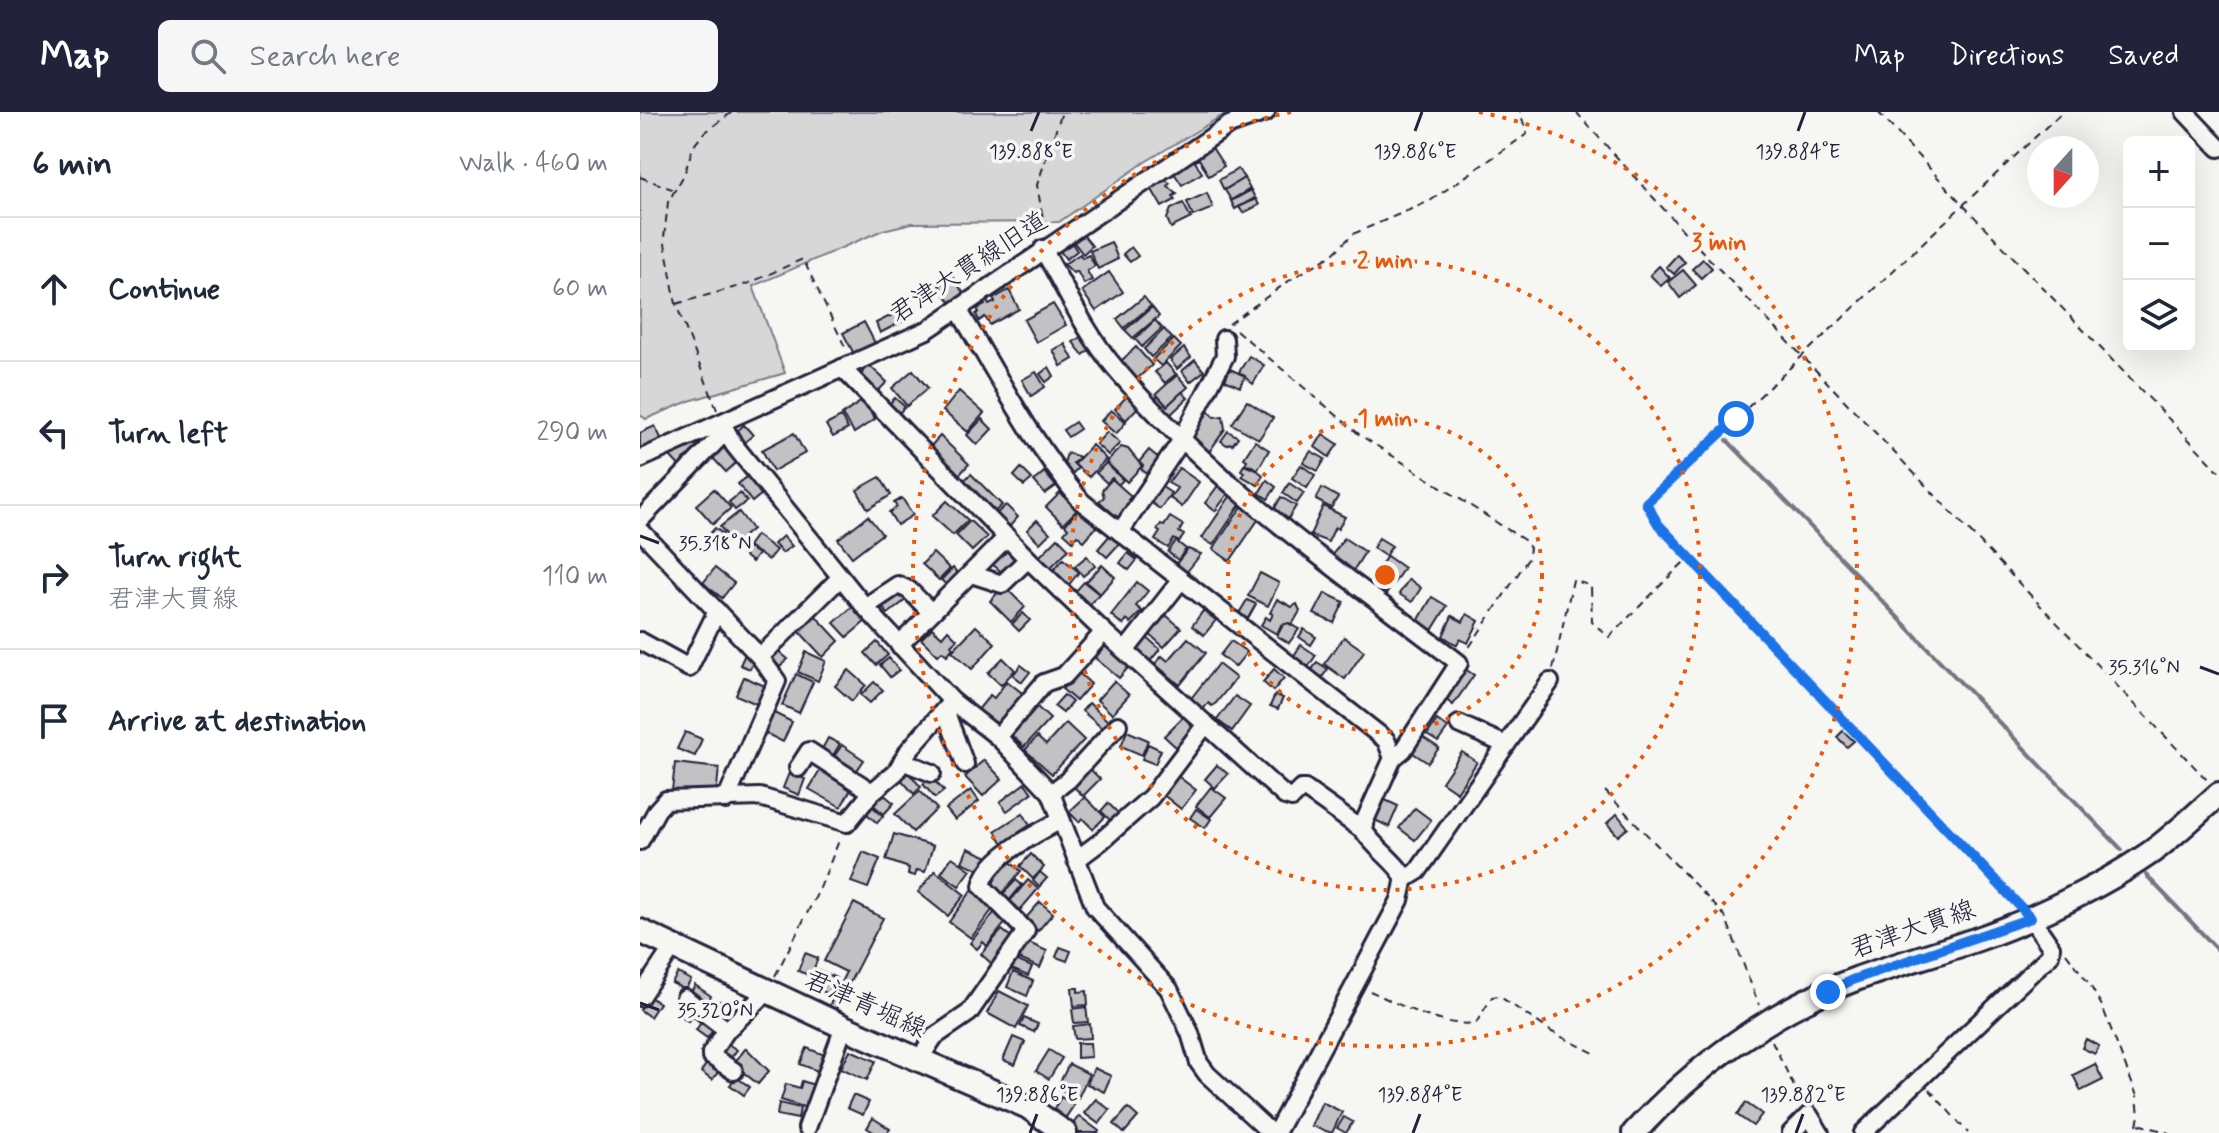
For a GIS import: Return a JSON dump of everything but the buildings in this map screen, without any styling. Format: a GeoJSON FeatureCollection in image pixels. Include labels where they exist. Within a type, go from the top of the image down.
{"type":"FeatureCollection","features":[{"type":"Feature","properties":{"kind":"main road","name":"君津大貫線"},"geometry":{"type":"LineString","coordinates":[[1634,1133],[1668,1097],[1734,1044],[1852,980],[2031,918],[2108,880],[2152,852],[2214,788]]}},
{"type":"Feature","properties":{"kind":"main road","name":"君津青堀線"},"geometry":{"type":"LineString","coordinates":[[640,931],[844,1027],[1028,1107],[1065,1133]]}},
{"type":"Feature","properties":{"kind":"street","name":"君津大貫線旧道"},"geometry":{"type":"LineString","coordinates":[[640,459],[724,427],[848,365],[927,330],[1229,125],[1266,112]]}},
{"type":"Feature","properties":{"kind":"street"},"geometry":{"type":"LineString","coordinates":[[2185,112],[2219,148]]}},
{"type":"Feature","properties":{"kind":"street"},"geometry":{"type":"LineString","coordinates":[[1043,249],[1091,336],[1115,368],[1181,441],[1264,511],[1459,663],[1403,750],[1393,758],[1366,818],[1364,831]]}},
{"type":"Feature","properties":{"kind":"street"},"geometry":{"type":"LineString","coordinates":[[958,309],[1066,484],[1082,502],[1386,740],[1393,758]]}},
{"type":"Feature","properties":{"kind":"street"},"geometry":{"type":"LineString","coordinates":[[1120,532],[1181,441],[1225,356],[1224,339]]}},
{"type":"Feature","properties":{"kind":"street"},"geometry":{"type":"LineString","coordinates":[[848,365],[1028,559],[1104,632],[1285,796],[1292,798],[1301,789],[1309,790],[1364,831],[1376,849],[1401,870],[1405,879]]}},
{"type":"Feature","properties":{"kind":"street"},"geometry":{"type":"LineString","coordinates":[[640,520],[724,427],[840,578],[948,705],[998,737],[1051,793],[1095,907],[1169,989],[1190,1033],[1199,1063],[1207,1074],[1274,1133],[1393,915],[1405,879],[1418,871],[1550,682]]}},
{"type":"Feature","properties":{"kind":"street"},"geometry":{"type":"LineString","coordinates":[[640,530],[760,657],[777,685],[726,800]]}},
{"type":"Feature","properties":{"kind":"street"},"geometry":{"type":"LineString","coordinates":[[899,645],[1007,537]]}},
{"type":"Feature","properties":{"kind":"street"},"geometry":{"type":"LineString","coordinates":[[971,574],[1002,584],[1028,559]]}},
{"type":"Feature","properties":{"kind":"street"},"geometry":{"type":"LineString","coordinates":[[760,657],[840,578]]}},
{"type":"Feature","properties":{"kind":"street"},"geometry":{"type":"LineString","coordinates":[[1126,650],[1181,580]]}},
{"type":"Feature","properties":{"kind":"street"},"geometry":{"type":"LineString","coordinates":[[865,607],[898,585],[909,590],[931,612]]}},
{"type":"Feature","properties":{"kind":"street"},"geometry":{"type":"LineString","coordinates":[[640,641],[689,668],[717,611]]}},
{"type":"Feature","properties":{"kind":"street"},"geometry":{"type":"LineString","coordinates":[[998,737],[1044,683],[1064,676],[1104,632]]}},
{"type":"Feature","properties":{"kind":"street"},"geometry":{"type":"LineString","coordinates":[[640,841],[666,800],[768,798],[847,823],[872,792],[896,772],[948,705]]}},
{"type":"Feature","properties":{"kind":"street"},"geometry":{"type":"LineString","coordinates":[[948,705],[965,764]]}},
{"type":"Feature","properties":{"kind":"street"},"geometry":{"type":"LineString","coordinates":[[1076,860],[1151,797],[1206,724]]}},
{"type":"Feature","properties":{"kind":"street"},"geometry":{"type":"LineString","coordinates":[[1459,724],[1506,745]]}},
{"type":"Feature","properties":{"kind":"street"},"geometry":{"type":"LineString","coordinates":[[1051,793],[1068,780],[1118,725]]}},
{"type":"Feature","properties":{"kind":"street"},"geometry":{"type":"LineString","coordinates":[[798,768],[809,751],[872,792]]}},
{"type":"Feature","properties":{"kind":"street"},"geometry":{"type":"LineString","coordinates":[[902,761],[932,773]]}},
{"type":"Feature","properties":{"kind":"street"},"geometry":{"type":"LineString","coordinates":[[919,1060],[934,1037],[969,1013],[1026,931],[982,886],[984,879],[1006,853],[1061,820]]}},
{"type":"Feature","properties":{"kind":"street"},"geometry":{"type":"LineString","coordinates":[[1863,1133],[2050,955],[2051,947],[2031,918]]}},
{"type":"Feature","properties":{"kind":"street"},"geometry":{"type":"LineString","coordinates":[[640,997],[673,947]]}},
{"type":"Feature","properties":{"kind":"street"},"geometry":{"type":"LineString","coordinates":[[734,1071],[711,1056],[713,1048],[727,1030],[767,992]]}},
{"type":"Feature","properties":{"kind":"street"},"geometry":{"type":"LineString","coordinates":[[685,998],[727,1030]]}},
{"type":"Feature","properties":{"kind":"street"},"geometry":{"type":"LineString","coordinates":[[807,1128],[844,1027]]}},
{"type":"Feature","properties":{"kind":"street"},"geometry":{"type":"LineString","coordinates":[[1791,1133],[1809,1115],[1820,1133]]}},
{"type":"Feature","properties":{"kind":"path"},"geometry":{"type":"LineString","coordinates":[[724,427],[676,304],[664,238],[665,215],[673,189],[684,175],[693,147],[703,134],[732,112]]}},
{"type":"Feature","properties":{"kind":"path"},"geometry":{"type":"LineString","coordinates":[[1043,249],[1046,232],[1037,185],[1062,112]]}},
{"type":"Feature","properties":{"kind":"path"},"geometry":{"type":"LineString","coordinates":[[1459,663],[1528,559],[1530,548],[1524,540],[1360,435],[1229,324],[1293,278],[1332,255],[1353,234],[1430,201],[1527,134],[1520,112]]}},
{"type":"Feature","properties":{"kind":"path"},"geometry":{"type":"LineString","coordinates":[[1576,112],[1698,247],[2214,788]]}},
{"type":"Feature","properties":{"kind":"path"},"geometry":{"type":"LineString","coordinates":[[1878,112],[2219,471]]}},
{"type":"Feature","properties":{"kind":"path"},"geometry":{"type":"LineString","coordinates":[[2031,918],[1658,524],[1646,503],[2062,112]]}},
{"type":"Feature","properties":{"kind":"path"},"geometry":{"type":"LineString","coordinates":[[640,177],[673,189]]}},
{"type":"Feature","properties":{"kind":"path"},"geometry":{"type":"LineString","coordinates":[[676,304],[747,284],[803,259],[848,365]]}},
{"type":"Feature","properties":{"kind":"path"},"geometry":{"type":"LineString","coordinates":[[1550,682],[1573,580],[1591,586],[1592,622],[1609,637],[1689,557]]}},
{"type":"Feature","properties":{"kind":"path"},"geometry":{"type":"LineString","coordinates":[[1605,791],[1725,916],[1728,923]]}},
{"type":"Feature","properties":{"kind":"path"},"geometry":{"type":"LineString","coordinates":[[767,992],[820,888],[847,823]]}},
{"type":"Feature","properties":{"kind":"path"},"geometry":{"type":"LineString","coordinates":[[2051,947],[2065,951],[2102,1006],[2137,1096],[2139,1124],[2135,1133]]}},
{"type":"Feature","properties":{"kind":"path"},"geometry":{"type":"LineString","coordinates":[[1356,984],[1412,1010],[1465,1024],[1476,1023],[1492,997],[1499,996],[1552,1032],[1598,1055]]}},
{"type":"Feature","properties":{"kind":"path"},"geometry":{"type":"LineString","coordinates":[[1919,1079],[1968,1133]]}},
{"type":"Feature","properties":{"kind":"path"},"geometry":{"type":"LineString","coordinates":[[2139,1124],[2169,1133]]}},
{"type":"Feature","properties":{"kind":"shaded area"},"geometry":{"type":"Polygon","coordinates":[[[640,112],[1228,112],[1145,162],[1059,222],[912,223],[883,230],[753,286],[785,373],[689,401],[646,419],[640,415],[640,112]]]}},
{"type":"Feature","properties":{"kind":"waterway"},"geometry":{"type":"LineString","coordinates":[[1727,440],[2122,850]]}},
{"type":"Feature","properties":{"kind":"waterway"},"geometry":{"type":"LineString","coordinates":[[2146,875],[2219,951]]}},
{"type":"Feature","properties":{"kind":"route"},"geometry":{"type":"LineString","coordinates":[[1736,419],[1646,503],[1658,524],[2031,918],[1852,980],[1828,992]]}}]}
